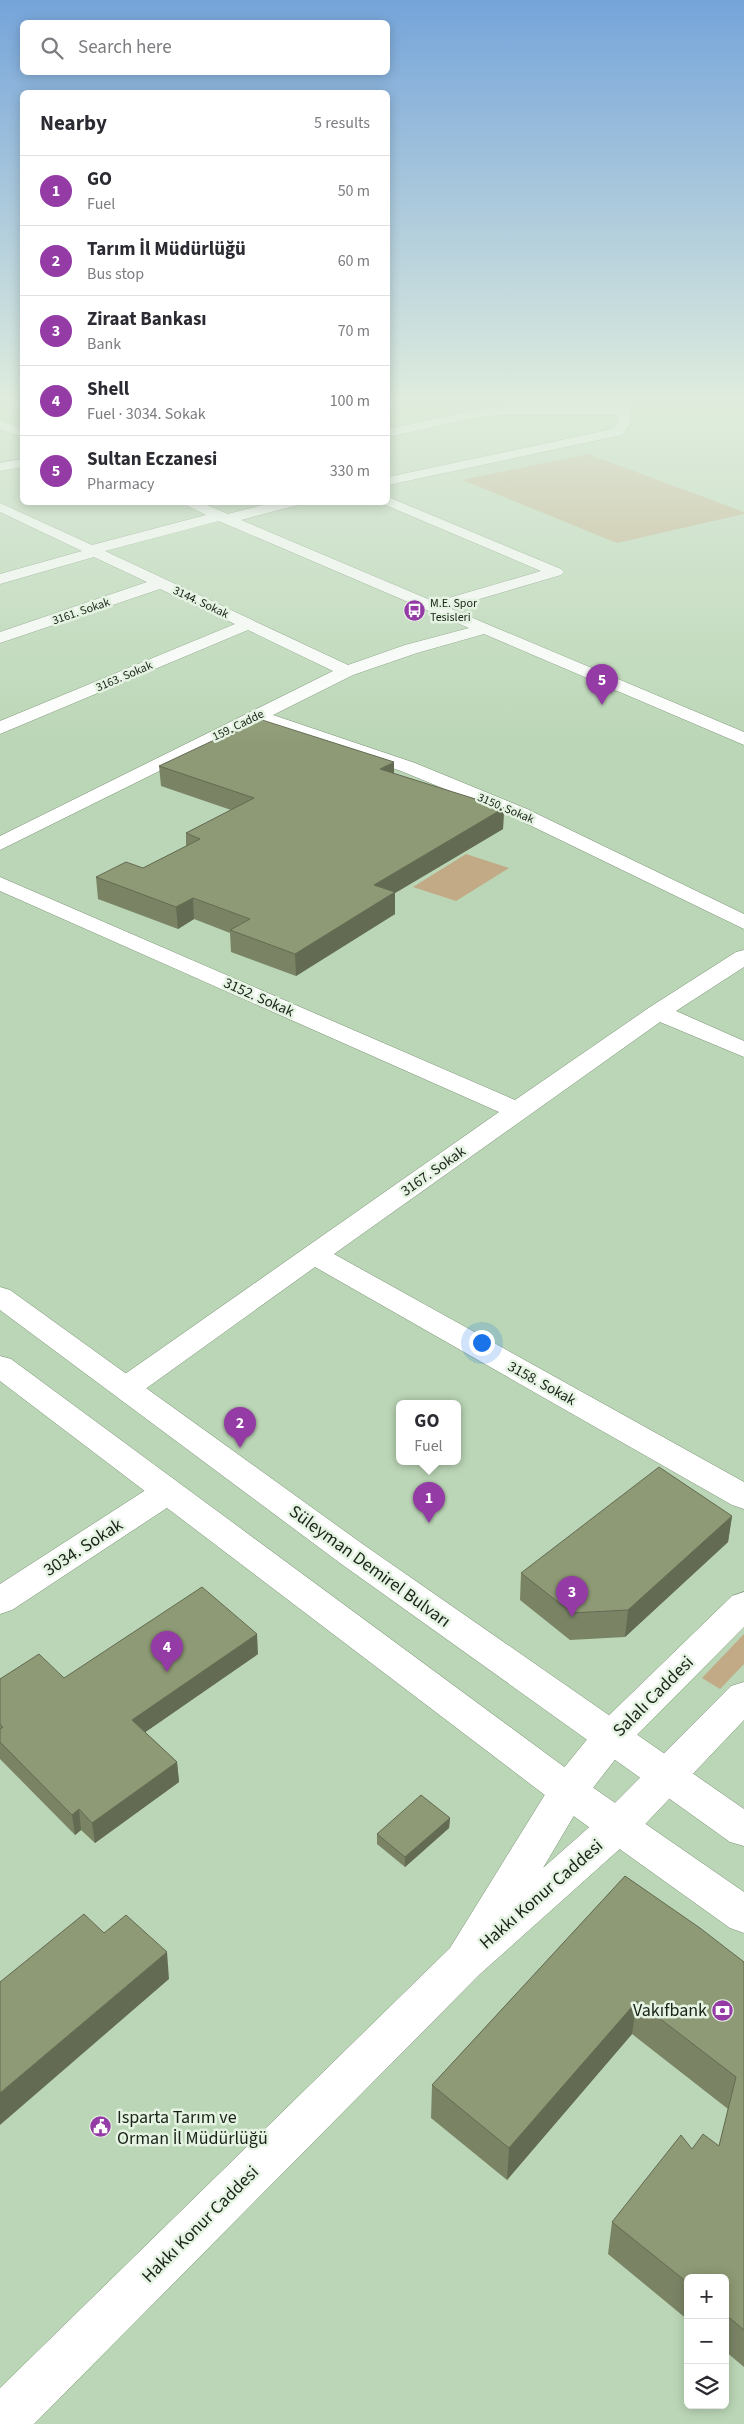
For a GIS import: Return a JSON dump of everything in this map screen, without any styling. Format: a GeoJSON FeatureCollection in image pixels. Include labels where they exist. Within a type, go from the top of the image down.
{"type":"FeatureCollection","features":[{"type":"Feature","properties":{"kind":"street","name":"3144. Sokak"},"geometry":{"type":"LineString","coordinates":[[24,518],[347,671]]}},
{"type":"Feature","properties":{"kind":"street"},"geometry":{"type":"LineString","coordinates":[[0,579],[94,551],[223,518]]}},
{"type":"Feature","properties":{"kind":"street"},"geometry":{"type":"LineString","coordinates":[[223,518],[744,739]]}},
{"type":"Feature","properties":{"kind":"street"},"geometry":{"type":"LineString","coordinates":[[429,518],[556,572],[434,607]]}},
{"type":"Feature","properties":{"kind":"street","name":"3161. Sokak"},"geometry":{"type":"LineString","coordinates":[[0,638],[161,583]]}},
{"type":"Feature","properties":{"kind":"street","name":"3163. Sokak"},"geometry":{"type":"LineString","coordinates":[[0,728],[249,624]]}},
{"type":"Feature","properties":{"kind":"street","name":"159. Cadde"},"geometry":{"type":"LineString","coordinates":[[0,844],[347,671],[411,649],[485,629]]}},
{"type":"Feature","properties":{"kind":"street","name":"3150. Sokak"},"geometry":{"type":"LineString","coordinates":[[258,716],[408,767],[503,806],[560,831],[744,922]]}},
{"type":"Feature","properties":{"kind":"street","name":"3152. Sokak"},"geometry":{"type":"LineString","coordinates":[[0,883],[518,1111]]}},
{"type":"Feature","properties":{"kind":"street","name":"3167. Sokak"},"geometry":{"type":"LineString","coordinates":[[126,1388],[658,1012],[744,957]]}},
{"type":"Feature","properties":{"kind":"street"},"geometry":{"type":"LineString","coordinates":[[658,1012],[744,1050]]}},
{"type":"Feature","properties":{"kind":"street","name":"3158. Sokak"},"geometry":{"type":"LineString","coordinates":[[314,1255],[744,1497]]}},
{"type":"Feature","properties":{"kind":"street","name":"Süleyman Demirel Bulvarı"},"geometry":{"type":"LineString","coordinates":[[0,1296],[352,1554],[744,1830]]}},
{"type":"Feature","properties":{"kind":"street"},"geometry":{"type":"LineString","coordinates":[[0,1366],[568,1791],[744,1915]]}},
{"type":"Feature","properties":{"kind":"street","name":"3034. Sokak"},"geometry":{"type":"LineString","coordinates":[[0,1601],[167,1492]]}},
{"type":"Feature","properties":{"kind":"street","name":"Salalı Caddesi"},"geometry":{"type":"LineString","coordinates":[[568,1791],[611,1737],[744,1605]]}},
{"type":"Feature","properties":{"kind":"street"},"geometry":{"type":"LineString","coordinates":[[618,1826],[744,1696]]}},
{"type":"Feature","properties":{"kind":"street","name":"Hakkı Konur Caddesi"},"geometry":{"type":"LineString","coordinates":[[464,1961],[568,1791]]}},
{"type":"Feature","properties":{"kind":"street","name":"Hakkı Konur Caddesi"},"geometry":{"type":"LineString","coordinates":[[0,2422],[464,1961],[618,1826]]}},
{"type":"Feature","properties":{"kind":"shaded area"},"geometry":{"type":"Polygon","coordinates":[[[556,518],[726,518],[617,543],[556,518]]]}},
{"type":"Feature","properties":{"kind":"shaded area"},"geometry":{"type":"Polygon","coordinates":[[[466,854],[509,868],[456,901],[413,887],[466,854]]]}},
{"type":"Feature","properties":{"kind":"shaded area"},"geometry":{"type":"Polygon","coordinates":[[[744,1634],[744,1664],[720,1689],[702,1678],[744,1634]]]}},
{"type":"Feature","properties":{"kind":"building"},"geometry":{"type":"Polygon","coordinates":[[[259,719],[394,762],[380,769],[504,808],[374,885],[395,892],[295,954],[230,930],[250,919],[193,898],[176,907],[96,877],[126,862],[143,868],[200,839],[186,833],[254,798],[159,766],[259,719]]]}},
{"type":"Feature","properties":{"kind":"building"},"geometry":{"type":"Polygon","coordinates":[[[659,1467],[732,1516],[628,1610],[572,1613],[521,1573],[659,1467]]]}},
{"type":"Feature","properties":{"kind":"building"},"geometry":{"type":"Polygon","coordinates":[[[202,1587],[257,1634],[132,1720],[177,1762],[92,1823],[79,1809],[72,1815],[0,1742],[0,1729],[3,1727],[0,1724],[0,1679],[39,1654],[64,1678],[202,1587]]]}},
{"type":"Feature","properties":{"kind":"building"},"geometry":{"type":"Polygon","coordinates":[[[421,1795],[450,1818],[405,1857],[377,1834],[421,1795]]]}},
{"type":"Feature","properties":{"kind":"building"},"geometry":{"type":"Polygon","coordinates":[[[625,1876],[700,1928],[744,1962],[744,2330],[729,2317],[729,2274],[684,2274],[684,2280],[612,2222],[681,2135],[692,2149],[703,2134],[719,2146],[736,2077],[637,2001],[509,2148],[432,2085],[625,1876]]]}},
{"type":"Feature","properties":{"kind":"building"},"geometry":{"type":"Polygon","coordinates":[[[84,1914],[104,1933],[126,1915],[167,1952],[0,2093],[0,1982],[84,1914]]]}},
{"type":"Feature","properties":{"kind":"place","name":"M.E. Spor Tesisleri"},"geometry":{"type":"Point","coordinates":[414,610]}},
{"type":"Feature","properties":{"kind":"place","name":"Sultan Eczanesi"},"geometry":{"type":"Point","coordinates":[602,705]}},
{"type":"Feature","properties":{"kind":"place","name":"Tarım İl Müdürlüğü"},"geometry":{"type":"Point","coordinates":[240,1448]}},
{"type":"Feature","properties":{"kind":"place","name":"GO"},"geometry":{"type":"Point","coordinates":[429,1523]}},
{"type":"Feature","properties":{"kind":"place","name":"Ziraat Bankası"},"geometry":{"type":"Point","coordinates":[572,1617]}},
{"type":"Feature","properties":{"kind":"place","name":"Shell"},"geometry":{"type":"Point","coordinates":[167,1672]}},
{"type":"Feature","properties":{"kind":"place","name":"Vakıfbank"},"geometry":{"type":"Point","coordinates":[723,2010]}},
{"type":"Feature","properties":{"kind":"place","name":"Isparta Tarım ve Orman İl Müdürlüğü"},"geometry":{"type":"Point","coordinates":[101,2127]}}]}
